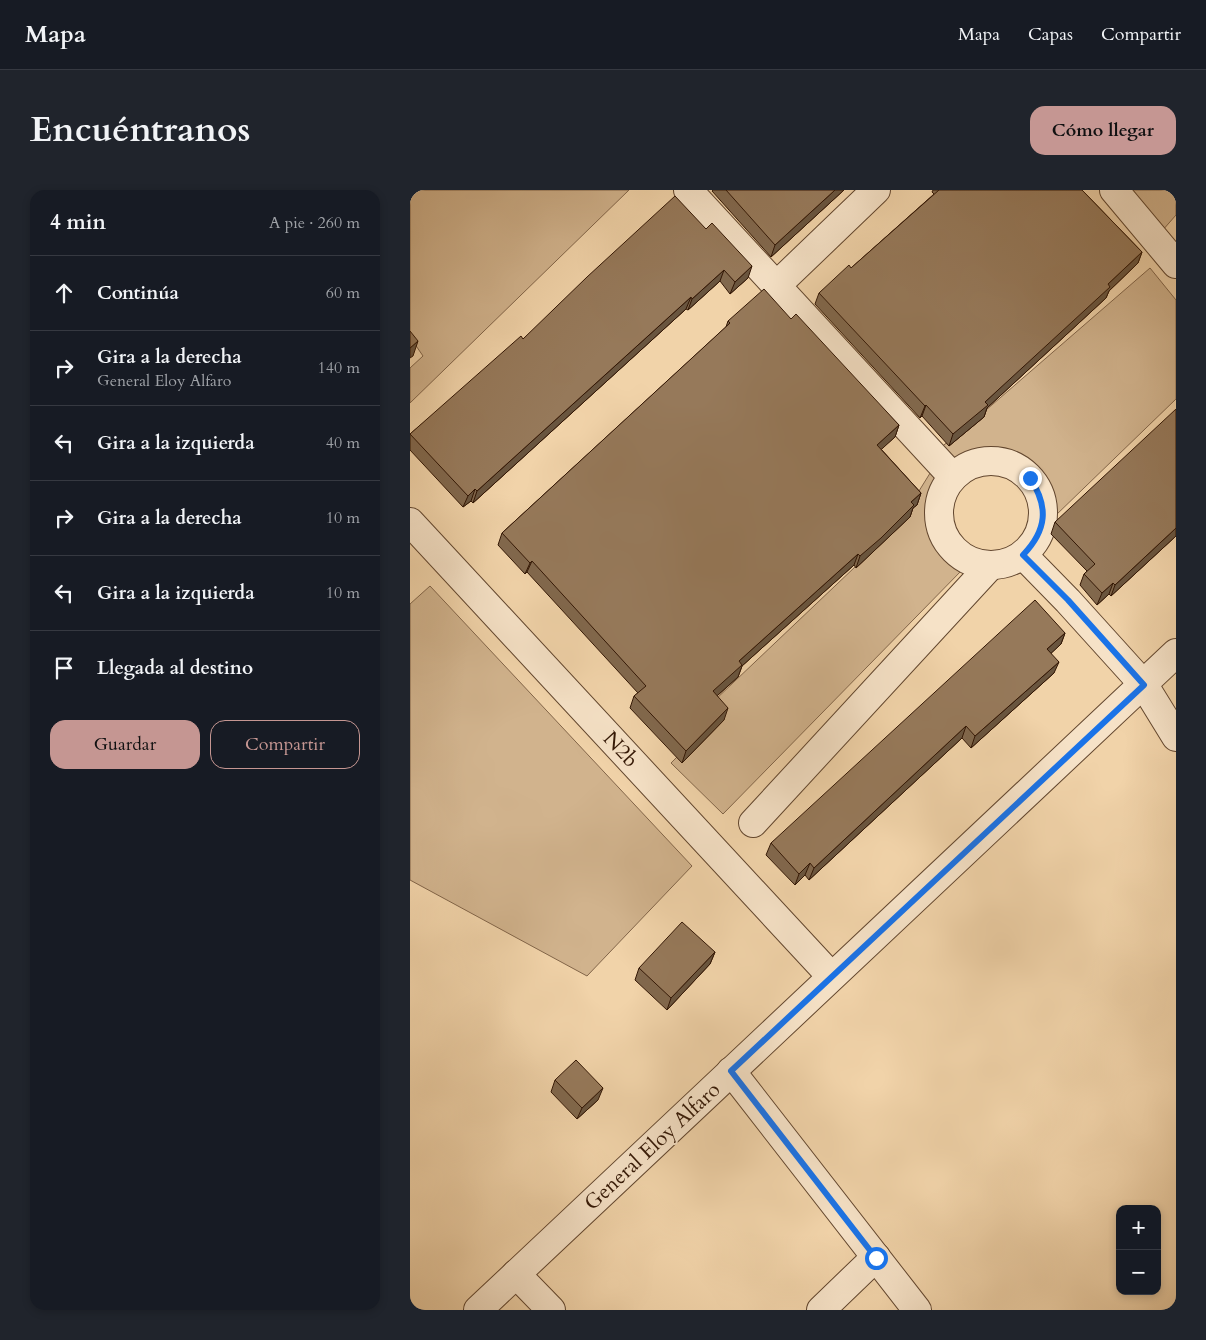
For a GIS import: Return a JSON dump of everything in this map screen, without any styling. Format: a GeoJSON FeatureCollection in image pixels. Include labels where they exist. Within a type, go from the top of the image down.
{"type":"FeatureCollection","features":[{"type":"Feature","properties":{"kind":"street"},"geometry":{"type":"LineString","coordinates":[[688,190],[953,477]]}},
{"type":"Feature","properties":{"kind":"street"},"geometry":{"type":"LineString","coordinates":[[777,285],[876,190]]}},
{"type":"Feature","properties":{"kind":"street"},"geometry":{"type":"LineString","coordinates":[[1114,190],[1176,264]]}},
{"type":"Feature","properties":{"kind":"street"},"geometry":{"type":"LineString","coordinates":[[983,461],[1000,461],[1017,468],[1030,478],[1040,493],[1044,510],[1042,527],[1035,543],[1023,555],[1008,563],[990,566],[974,562],[958,554],[947,541],[940,525],[938,508],[943,491],[953,477],[967,466],[983,461]]}},
{"type":"Feature","properties":{"kind":"street","name":"N2b"},"geometry":{"type":"LineString","coordinates":[[410,522],[831,976]]}},
{"type":"Feature","properties":{"kind":"street"},"geometry":{"type":"LineString","coordinates":[[1023,555],[1068,600],[1144,685],[1176,737]]}},
{"type":"Feature","properties":{"kind":"street"},"geometry":{"type":"LineString","coordinates":[[753,823],[990,566]]}},
{"type":"Feature","properties":{"kind":"street","name":"General Eloy Alfaro"},"geometry":{"type":"LineString","coordinates":[[478,1310],[831,976],[1176,654]]}},
{"type":"Feature","properties":{"kind":"street"},"geometry":{"type":"LineString","coordinates":[[731,1071],[917,1310]]}},
{"type":"Feature","properties":{"kind":"street"},"geometry":{"type":"LineString","coordinates":[[821,1310],[876,1258]]}},
{"type":"Feature","properties":{"kind":"street"},"geometry":{"type":"LineString","coordinates":[[516,1274],[551,1310]]}},
{"type":"Feature","properties":{"kind":"shaded area"},"geometry":{"type":"Polygon","coordinates":[[[410,190],[629,190],[410,403],[410,368],[423,356],[410,337],[410,190]]]}},
{"type":"Feature","properties":{"kind":"shaded area"},"geometry":{"type":"Polygon","coordinates":[[[1126,190],[1176,190],[1176,215],[1162,231],[1126,190]]]}},
{"type":"Feature","properties":{"kind":"shaded area"},"geometry":{"type":"Polygon","coordinates":[[[1150,268],[1176,300],[1176,399],[1054,517],[1053,496],[1050,487],[1034,468],[1024,460],[1002,452],[990,452],[977,454],[954,464],[940,448],[1150,268]]]}},
{"type":"Feature","properties":{"kind":"shaded area"},"geometry":{"type":"Polygon","coordinates":[[[932,470],[940,479],[930,498],[928,508],[929,528],[944,555],[963,569],[723,814],[671,763],[725,709],[715,700],[896,528],[932,470]]]}},
{"type":"Feature","properties":{"kind":"shaded area"},"geometry":{"type":"Polygon","coordinates":[[[430,586],[692,866],[587,976],[410,880],[410,604],[430,586]]]}},
{"type":"Feature","properties":{"kind":"building"},"geometry":{"type":"Polygon","coordinates":[[[726,190],[835,190],[775,245],[726,190]]]}},
{"type":"Feature","properties":{"kind":"building"},"geometry":{"type":"Polygon","coordinates":[[[939,190],[1082,190],[1142,252],[1108,284],[1110,287],[985,402],[988,405],[953,434],[819,293],[849,265],[851,268],[939,190]]]}},
{"type":"Feature","properties":{"kind":"building"},"geometry":{"type":"Polygon","coordinates":[[[675,196],[706,229],[712,223],[752,266],[735,282],[724,270],[692,299],[691,297],[477,491],[475,489],[468,496],[410,434],[521,336],[523,339],[675,196]]]}},
{"type":"Feature","properties":{"kind":"building"},"geometry":{"type":"Polygon","coordinates":[[[764,289],[791,319],[796,314],[899,425],[877,445],[921,493],[911,502],[914,505],[881,538],[860,556],[858,554],[739,661],[742,665],[713,691],[728,708],[686,751],[634,696],[646,686],[532,561],[530,563],[502,533],[730,323],[728,321],[764,289]]]}},
{"type":"Feature","properties":{"kind":"building"},"geometry":{"type":"Polygon","coordinates":[[[410,331],[418,341],[410,348],[410,331]]]}},
{"type":"Feature","properties":{"kind":"building"},"geometry":{"type":"Polygon","coordinates":[[[1176,409],[1176,528],[1115,585],[1113,583],[1102,593],[1084,574],[1095,564],[1055,522],[1176,409]]]}},
{"type":"Feature","properties":{"kind":"building"},"geometry":{"type":"Polygon","coordinates":[[[1035,600],[1065,633],[1047,649],[1059,662],[975,736],[966,726],[814,868],[810,863],[799,874],[771,843],[1035,600]]]}},
{"type":"Feature","properties":{"kind":"building"},"geometry":{"type":"Polygon","coordinates":[[[682,922],[715,952],[671,998],[639,968],[682,922]]]}},
{"type":"Feature","properties":{"kind":"building"},"geometry":{"type":"Polygon","coordinates":[[[576,1060],[603,1088],[582,1108],[555,1080],[576,1060]]]}},
{"type":"Feature","properties":{"kind":"route"},"geometry":{"type":"LineString","coordinates":[[876,1258],[731,1071],[1144,685],[1068,600],[1023,555],[1035,543],[1042,527],[1044,510],[1040,493],[1030,478]]}}]}
